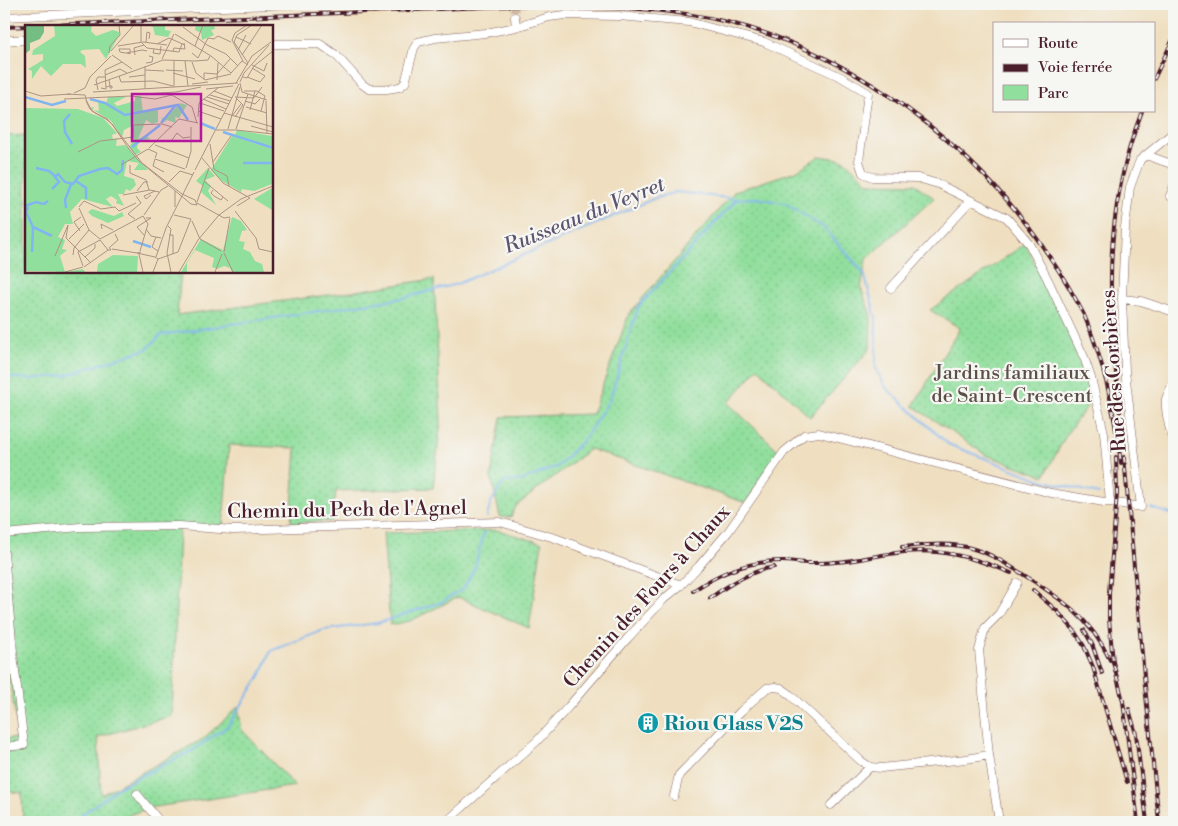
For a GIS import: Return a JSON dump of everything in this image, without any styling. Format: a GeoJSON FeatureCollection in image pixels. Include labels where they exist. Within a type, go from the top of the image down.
{"type":"FeatureCollection","features":[{"type":"Feature","properties":{"kind":"street"},"geometry":{"type":"LineString","coordinates":[[4,17],[292,4]]}},
{"type":"Feature","properties":{"kind":"street"},"geometry":{"type":"LineString","coordinates":[[272,44],[320,44],[336,55],[362,84],[369,89],[387,89],[400,87],[405,84],[414,48],[418,42],[435,38],[486,33],[516,27],[549,17],[565,15],[618,16],[689,22],[764,42],[841,77],[868,93],[859,161],[863,173],[872,176],[918,178],[938,184],[1007,218],[1029,244],[1084,357],[1091,378],[1104,433],[1110,502]]}},
{"type":"Feature","properties":{"kind":"street"},"geometry":{"type":"LineString","coordinates":[[515,17],[516,27]]}},
{"type":"Feature","properties":{"kind":"street"},"geometry":{"type":"LineString","coordinates":[[4,40],[25,40]]}},
{"type":"Feature","properties":{"kind":"street","name":"Rue des Corbières"},"geometry":{"type":"LineString","coordinates":[[1142,507],[1125,371],[1122,299],[1125,227],[1130,187],[1140,160],[1174,132]]}},
{"type":"Feature","properties":{"kind":"street"},"geometry":{"type":"LineString","coordinates":[[1146,155],[1174,165]]}},
{"type":"Feature","properties":{"kind":"street"},"geometry":{"type":"LineString","coordinates":[[1174,186],[1170,196],[1174,198]]}},
{"type":"Feature","properties":{"kind":"street"},"geometry":{"type":"LineString","coordinates":[[891,288],[970,201]]}},
{"type":"Feature","properties":{"kind":"street"},"geometry":{"type":"LineString","coordinates":[[1122,299],[1141,301],[1174,312]]}},
{"type":"Feature","properties":{"kind":"street"},"geometry":{"type":"LineString","coordinates":[[1174,380],[1166,398],[1166,406],[1171,435],[1174,439]]}},
{"type":"Feature","properties":{"kind":"street","name":"Chemin des Fours à Chaux"},"geometry":{"type":"LineString","coordinates":[[446,822],[537,740],[664,599],[699,566],[728,532],[784,452],[804,435],[818,433],[1051,493],[1142,507]]}},
{"type":"Feature","properties":{"kind":"street","name":"Chemin du Pech de l'Agnel"},"geometry":{"type":"LineString","coordinates":[[4,534],[90,527],[180,526],[233,530],[500,522],[555,538],[681,585]]}},
{"type":"Feature","properties":{"kind":"street"},"geometry":{"type":"LineString","coordinates":[[4,553],[13,654],[24,745],[4,747]]}},
{"type":"Feature","properties":{"kind":"street"},"geometry":{"type":"LineString","coordinates":[[999,822],[989,755],[979,650],[985,628],[998,614],[1017,583]]}},
{"type":"Feature","properties":{"kind":"street"},"geometry":{"type":"LineString","coordinates":[[674,796],[679,775],[741,712],[767,688],[774,687],[788,692],[861,761],[870,767],[881,768],[989,755]]}},
{"type":"Feature","properties":{"kind":"street"},"geometry":{"type":"LineString","coordinates":[[831,805],[870,767]]}},
{"type":"Feature","properties":{"kind":"street"},"geometry":{"type":"LineString","coordinates":[[136,794],[160,822]]}},
{"type":"Feature","properties":{"kind":"green space"},"geometry":{"type":"Polygon","coordinates":[[[25,135],[25,272],[181,272],[177,315],[434,279],[441,420],[433,488],[336,491],[332,521],[291,523],[296,448],[229,445],[223,526],[179,528],[172,716],[98,737],[101,795],[203,739],[238,707],[242,730],[295,786],[148,808],[111,822],[23,822],[22,793],[4,791],[4,739],[19,738],[9,677],[4,615],[4,136],[25,135]]]}},
{"type":"Feature","properties":{"kind":"green space"},"geometry":{"type":"Polygon","coordinates":[[[820,156],[844,160],[869,183],[915,184],[934,198],[866,260],[861,288],[871,316],[870,349],[810,417],[758,368],[728,403],[779,451],[746,503],[590,449],[516,506],[511,517],[500,517],[491,477],[501,417],[592,414],[629,314],[735,191],[796,171],[820,156]]]}},
{"type":"Feature","properties":{"kind":"green space","name":"Jardins familiaux de Saint-Crescent"},"geometry":{"type":"Polygon","coordinates":[[[1025,244],[1052,294],[1083,363],[1094,397],[1068,432],[1044,476],[986,455],[913,406],[960,328],[930,310],[1025,244]]]}},
{"type":"Feature","properties":{"kind":"green space"},"geometry":{"type":"Polygon","coordinates":[[[497,530],[542,543],[529,628],[458,597],[410,621],[390,625],[383,533],[497,530]]]}},
{"type":"Feature","properties":{"kind":"waterway","name":"Ruisseau du Veyret"},"geometry":{"type":"LineString","coordinates":[[4,377],[31,379],[66,375],[147,349],[161,335],[403,298],[457,284],[653,199],[676,192],[737,199],[757,198],[785,203],[823,227],[864,273],[876,318],[876,369],[886,388],[948,444],[1041,480],[1099,494]]}},
{"type":"Feature","properties":{"kind":"waterway"},"geometry":{"type":"LineString","coordinates":[[487,517],[491,502],[504,482],[524,480],[558,466],[585,438],[610,399],[638,307],[737,199]]}},
{"type":"Feature","properties":{"kind":"waterway","name":"Ruisseau du Veyret"},"geometry":{"type":"LineString","coordinates":[[1151,508],[1174,515]]}},
{"type":"Feature","properties":{"kind":"waterway"},"geometry":{"type":"LineString","coordinates":[[72,822],[119,787],[193,750],[228,726],[260,676],[271,651],[324,630],[378,623],[442,602],[464,588],[475,567],[484,532]]}},
{"type":"Feature","properties":{"kind":"tunnel"},"geometry":{"type":"LineString","coordinates":[[514,4],[515,17]]}},
{"type":"Feature","properties":{"kind":"railway"},"geometry":{"type":"LineString","coordinates":[[52,25],[556,4]]}},
{"type":"Feature","properties":{"kind":"railway"},"geometry":{"type":"LineString","coordinates":[[555,7],[663,11],[706,17],[775,37],[821,56],[866,81],[909,110],[950,143],[987,178],[1020,216],[1068,285],[1084,315],[1098,351],[1112,406],[1121,463]]}},
{"type":"Feature","properties":{"kind":"railway"},"geometry":{"type":"LineString","coordinates":[[4,27],[25,26]]}},
{"type":"Feature","properties":{"kind":"railway"},"geometry":{"type":"LineString","coordinates":[[1156,75],[1174,37]]}},
{"type":"Feature","properties":{"kind":"railway"},"geometry":{"type":"LineString","coordinates":[[1120,412],[1112,321],[1112,245],[1122,177],[1142,112]]}},
{"type":"Feature","properties":{"kind":"railway"},"geometry":{"type":"LineString","coordinates":[[1116,457],[1117,493],[1109,593],[1109,619],[1113,662],[1123,701],[1138,822]]}},
{"type":"Feature","properties":{"kind":"railway"},"geometry":{"type":"LineString","coordinates":[[1124,457],[1159,822]]}},
{"type":"Feature","properties":{"kind":"railway"},"geometry":{"type":"LineString","coordinates":[[902,547],[956,545],[981,551],[999,560],[1049,591],[1073,610],[1093,632],[1110,660]]}},
{"type":"Feature","properties":{"kind":"railway"},"geometry":{"type":"LineString","coordinates":[[693,591],[724,573],[746,565],[782,561],[829,563],[918,551],[959,555],[1011,573]]}},
{"type":"Feature","properties":{"kind":"railway"},"geometry":{"type":"LineString","coordinates":[[710,598],[732,583],[757,571],[774,567]]}},
{"type":"Feature","properties":{"kind":"railway"},"geometry":{"type":"LineString","coordinates":[[1033,590],[1057,611],[1073,629],[1084,646],[1093,667],[1127,782]]}},
{"type":"Feature","properties":{"kind":"railway"},"geometry":{"type":"LineString","coordinates":[[1084,630],[1092,644],[1102,673]]}},
{"type":"Feature","properties":{"kind":"railway"},"geometry":{"type":"LineString","coordinates":[[1129,709],[1136,734],[1147,822]]}},
{"type":"Feature","properties":{"kind":"place","name":"Riou Glass V2S"},"geometry":{"type":"Point","coordinates":[648,723]}}]}
